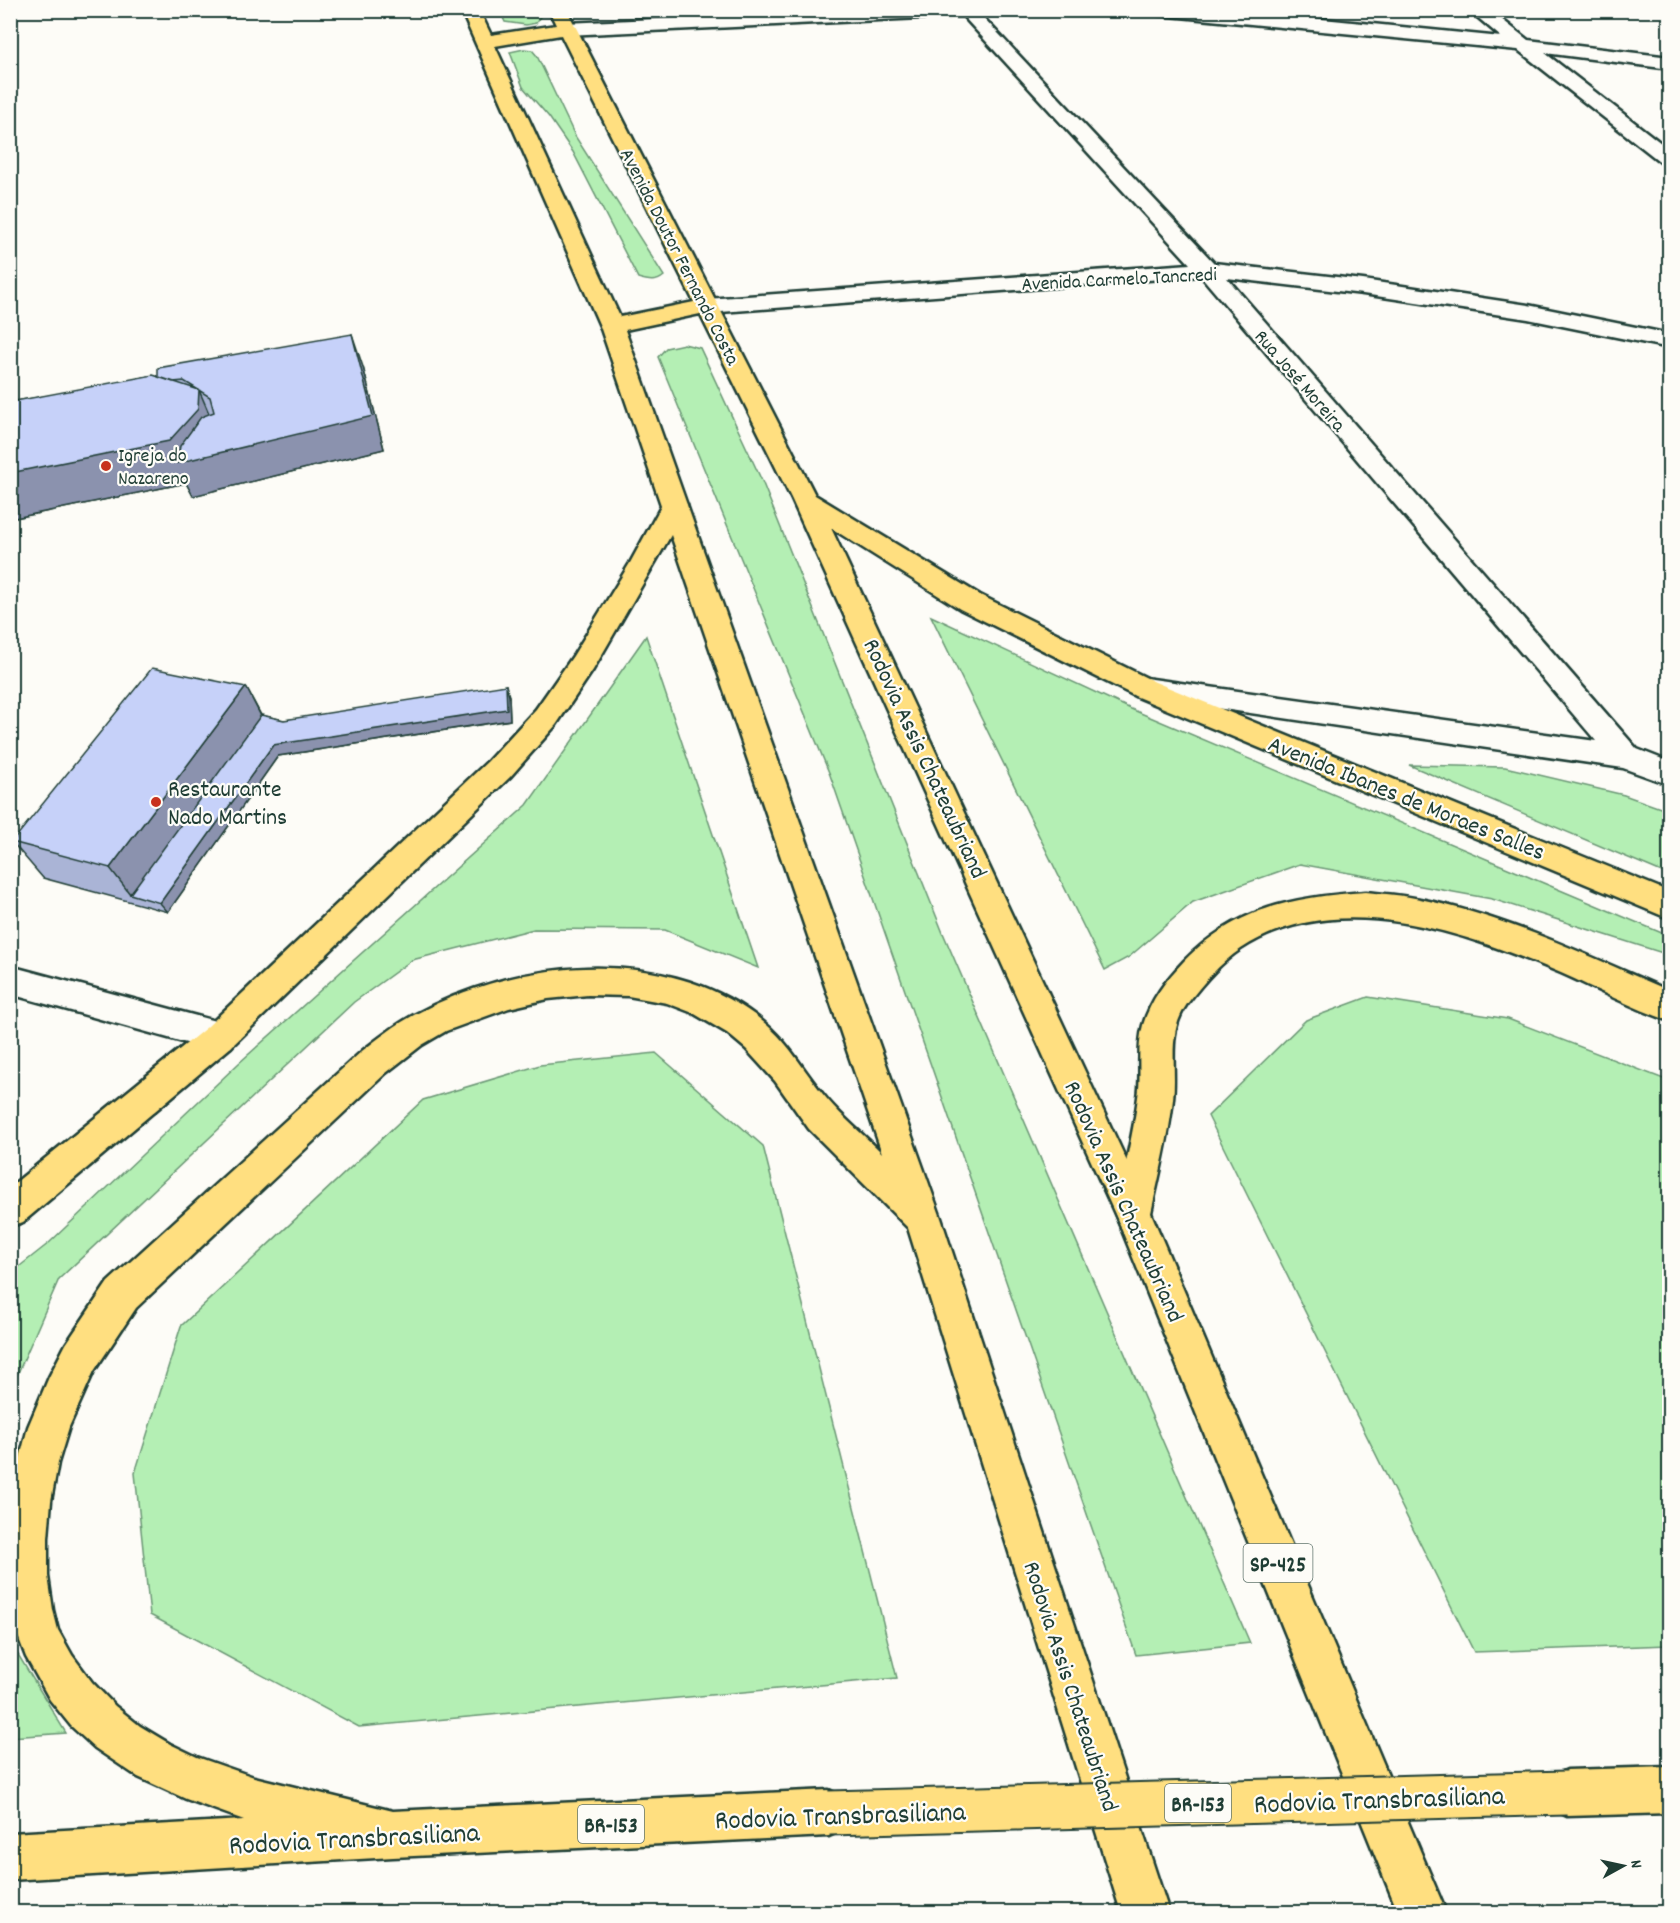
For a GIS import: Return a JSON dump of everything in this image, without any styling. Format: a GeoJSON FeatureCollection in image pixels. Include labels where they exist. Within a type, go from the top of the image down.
{"type":"FeatureCollection","features":[{"type":"Feature","properties":{"kind":"main road"},"geometry":{"type":"LineString","coordinates":[[10,1210],[219,1037],[499,769],[546,717],[583,663],[643,564],[674,505],[612,326],[470,10]]}},
{"type":"Feature","properties":{"kind":"main road"},"geometry":{"type":"LineString","coordinates":[[484,42],[562,20]]}},
{"type":"Feature","properties":{"kind":"main road","name":"Avenida Doutor Fernando Costa"},"geometry":{"type":"LineString","coordinates":[[562,20],[688,264],[805,500]]}},
{"type":"Feature","properties":{"kind":"main road"},"geometry":{"type":"LineString","coordinates":[[612,326],[707,306]]}},
{"type":"Feature","properties":{"kind":"main road","name":"Avenida Ibanes de Moraes Salles"},"geometry":{"type":"LineString","coordinates":[[805,500],[970,602],[1145,689],[1670,906]]}},
{"type":"Feature","properties":{"kind":"main road","name":"Rodovia Assis Chateaubriand"},"geometry":{"type":"LineString","coordinates":[[805,500],[1133,1213],[1422,1912]]}},
{"type":"Feature","properties":{"kind":"main road","name":"Rodovia Assis Chateaubriand"},"geometry":{"type":"LineString","coordinates":[[674,505],[922,1218],[1145,1912]]}},
{"type":"Feature","properties":{"kind":"main road"},"geometry":{"type":"LineString","coordinates":[[1133,1213],[1156,1095],[1155,1055],[1163,1014],[1186,981],[1215,950],[1239,933],[1281,915],[1317,907],[1363,905],[1403,909],[1459,921],[1503,936],[1670,1007]]}},
{"type":"Feature","properties":{"kind":"main road"},"geometry":{"type":"LineString","coordinates":[[393,1834],[232,1793],[169,1768],[126,1743],[96,1721],[63,1682],[40,1642],[28,1598],[26,1550],[28,1510],[39,1458],[61,1396],[83,1351],[100,1322],[122,1295],[374,1062],[404,1039],[434,1022],[502,996],[584,982],[628,981],[673,990],[709,1004],[738,1022],[766,1045],[788,1071],[813,1108],[922,1218]]}},
{"type":"Feature","properties":{"kind":"main road","name":"Rodovia Transbrasiliana"},"geometry":{"type":"LineString","coordinates":[[10,1857],[393,1834],[829,1813],[1670,1790]]}},
{"type":"Feature","properties":{"kind":"street"},"geometry":{"type":"LineString","coordinates":[[562,20],[985,10]]}},
{"type":"Feature","properties":{"kind":"street"},"geometry":{"type":"LineString","coordinates":[[1159,10],[1286,20],[1524,44],[1670,63]]}},
{"type":"Feature","properties":{"kind":"street"},"geometry":{"type":"LineString","coordinates":[[1478,10],[1670,160]]}},
{"type":"Feature","properties":{"kind":"street","name":"Rua José Moreira"},"geometry":{"type":"LineString","coordinates":[[968,11],[1207,269],[1626,757]]}},
{"type":"Feature","properties":{"kind":"street","name":"Avenida Carmelo Tancredi"},"geometry":{"type":"LineString","coordinates":[[707,306],[1207,269],[1363,287],[1528,312],[1670,341]]}},
{"type":"Feature","properties":{"kind":"street","name":"Avenida Ibanes de Moraes Salles"},"geometry":{"type":"LineString","coordinates":[[1145,689],[1626,757],[1670,774]]}},
{"type":"Feature","properties":{"kind":"street"},"geometry":{"type":"LineString","coordinates":[[10,980],[219,1037]]}},
{"type":"Feature","properties":{"kind":"green space"},"geometry":{"type":"Polygon","coordinates":[[[500,11],[537,11],[540,17],[536,23],[526,25],[505,22],[500,11]]]}},
{"type":"Feature","properties":{"kind":"green space"},"geometry":{"type":"Polygon","coordinates":[[[532,50],[537,56],[575,136],[664,276],[658,280],[638,278],[573,152],[549,117],[523,87],[510,52],[532,50]]]}},
{"type":"Feature","properties":{"kind":"green space"},"geometry":{"type":"Polygon","coordinates":[[[684,344],[700,348],[762,481],[943,933],[1250,1643],[1136,1655],[830,775],[658,357],[666,348],[684,344]]]}},
{"type":"Feature","properties":{"kind":"green space"},"geometry":{"type":"Polygon","coordinates":[[[931,616],[1131,709],[1669,936],[1669,955],[1492,899],[1300,864],[1193,902],[1129,957],[1105,970],[931,616]]]}},
{"type":"Feature","properties":{"kind":"green space"},"geometry":{"type":"Polygon","coordinates":[[[646,636],[758,968],[665,930],[534,929],[412,960],[354,1002],[59,1279],[11,1389],[11,1273],[49,1243],[239,1063],[527,805],[646,636]]]}},
{"type":"Feature","properties":{"kind":"green space"},"geometry":{"type":"Polygon","coordinates":[[[1409,765],[1505,767],[1624,795],[1669,811],[1669,875],[1409,765]]]}},
{"type":"Feature","properties":{"kind":"green space"},"geometry":{"type":"Polygon","coordinates":[[[1368,997],[1508,1019],[1669,1081],[1669,1645],[1474,1652],[1208,1116],[1306,1020],[1368,997]]]}},
{"type":"Feature","properties":{"kind":"green space"},"geometry":{"type":"Polygon","coordinates":[[[656,1053],[763,1146],[897,1678],[359,1727],[150,1615],[135,1473],[181,1326],[423,1100],[540,1065],[656,1053]]]}},
{"type":"Feature","properties":{"kind":"green space"},"geometry":{"type":"Polygon","coordinates":[[[11,1643],[66,1733],[11,1737],[11,1643]]]}},
{"type":"Feature","properties":{"kind":"building"},"geometry":{"type":"Polygon","coordinates":[[[352,334],[373,416],[177,463],[180,446],[201,417],[214,412],[210,397],[184,381],[173,382],[158,377],[158,368],[352,334]]]}},
{"type":"Feature","properties":{"kind":"building"},"geometry":{"type":"Polygon","coordinates":[[[153,375],[199,390],[198,409],[169,441],[10,473],[10,402],[153,375]]]}},
{"type":"Feature","properties":{"kind":"building"},"geometry":{"type":"Polygon","coordinates":[[[152,668],[246,687],[110,868],[12,842],[152,668]]]}},
{"type":"Feature","properties":{"kind":"building"},"geometry":{"type":"Polygon","coordinates":[[[506,685],[507,709],[273,745],[160,903],[130,894],[261,715],[284,720],[506,685]]]}},
{"type":"Feature","properties":{"kind":"place","name":"Igreja do Nazareno"},"geometry":{"type":"Point","coordinates":[106,466]}},
{"type":"Feature","properties":{"kind":"place","name":"Restaurante Nado Martins"},"geometry":{"type":"Point","coordinates":[156,802]}}]}
